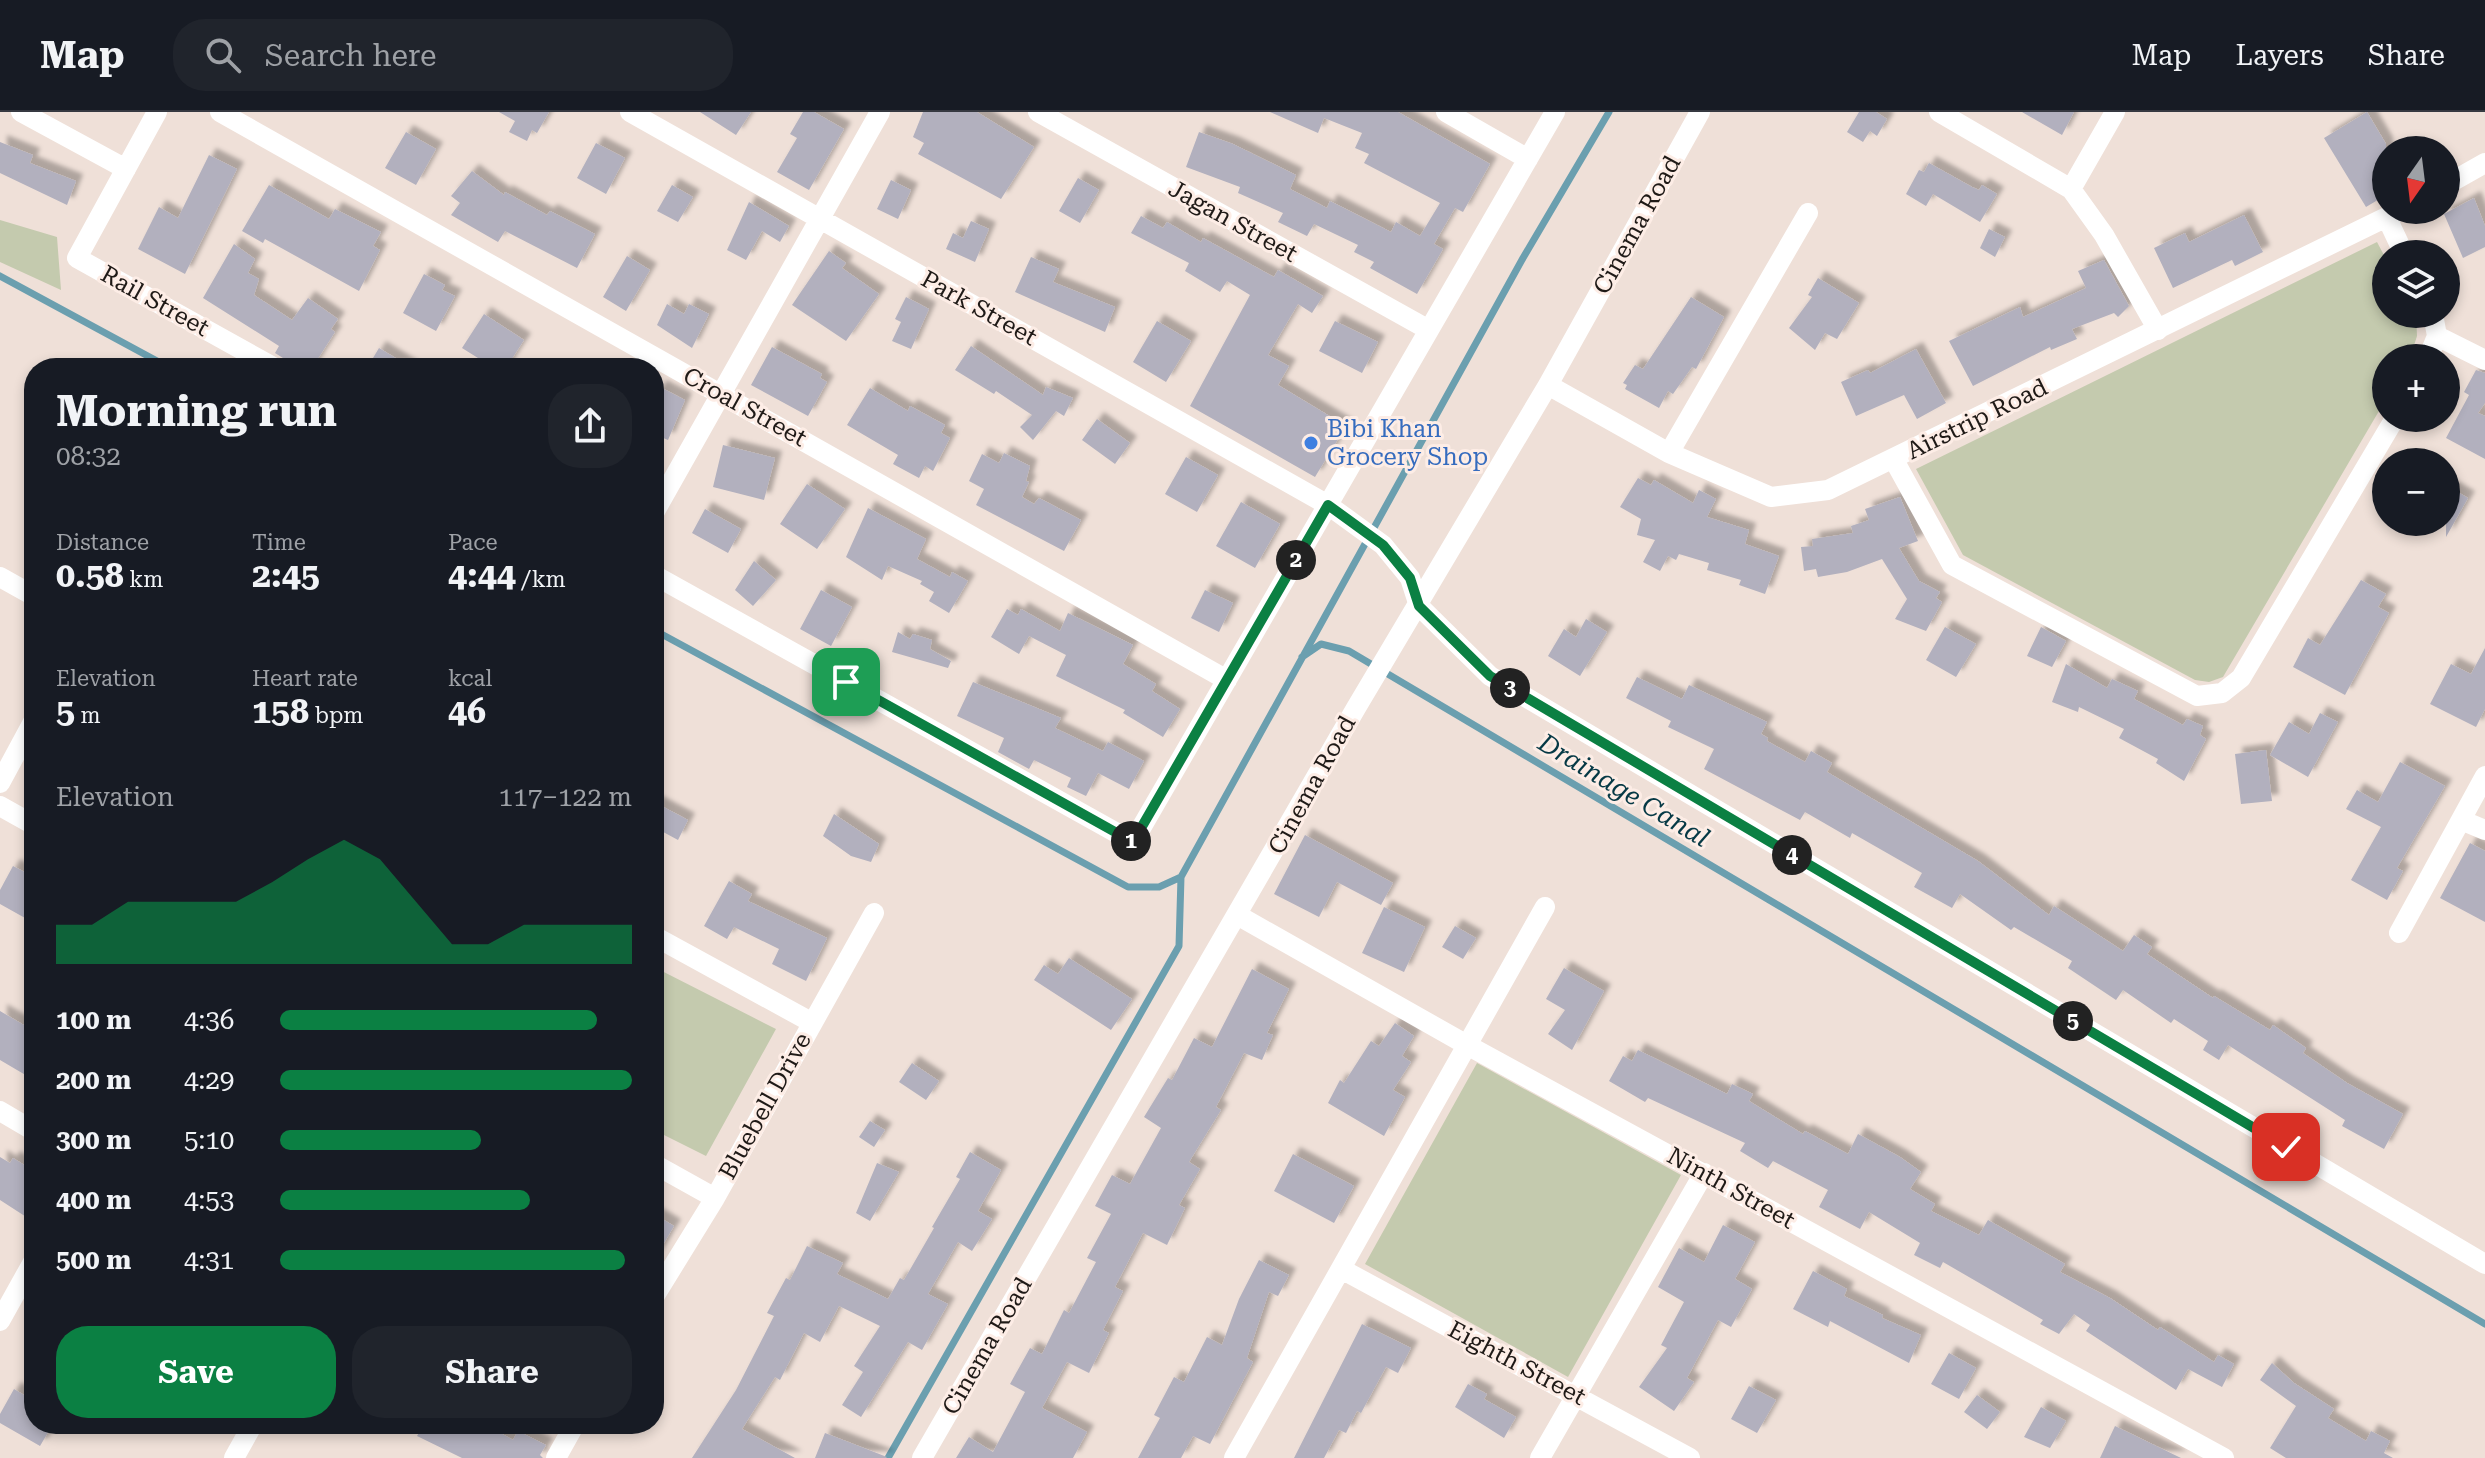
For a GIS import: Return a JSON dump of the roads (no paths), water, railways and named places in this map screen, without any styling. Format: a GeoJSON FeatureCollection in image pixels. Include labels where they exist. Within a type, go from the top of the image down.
{"type":"FeatureCollection","features":[{"type":"Feature","properties":{"kind":"street"},"geometry":{"type":"LineString","coordinates":[[21,112],[126,169],[157,112]]}},
{"type":"Feature","properties":{"kind":"street","name":"Croal Street"},"geometry":{"type":"LineString","coordinates":[[220,112],[657,358]]}},
{"type":"Feature","properties":{"kind":"street","name":"Park Street"},"geometry":{"type":"LineString","coordinates":[[630,112],[1328,505],[1383,545],[1410,578],[1419,606]]}},
{"type":"Feature","properties":{"kind":"street"},"geometry":{"type":"LineString","coordinates":[[664,495],[880,112]]}},
{"type":"Feature","properties":{"kind":"street","name":"Jagan Street"},"geometry":{"type":"LineString","coordinates":[[1038,112],[1429,330]]}},
{"type":"Feature","properties":{"kind":"street"},"geometry":{"type":"LineString","coordinates":[[1446,112],[1528,159]]}},
{"type":"Feature","properties":{"kind":"street"},"geometry":{"type":"LineString","coordinates":[[664,581],[1133,842],[1555,112]]}},
{"type":"Feature","properties":{"kind":"street","name":"Cinema Road"},"geometry":{"type":"LineString","coordinates":[[922,1458],[1239,916],[1356,708],[1548,385],[1700,112]]}},
{"type":"Feature","properties":{"kind":"street"},"geometry":{"type":"LineString","coordinates":[[1939,112],[2071,189],[2104,235],[2158,330]]}},
{"type":"Feature","properties":{"kind":"street"},"geometry":{"type":"LineString","coordinates":[[2071,189],[2115,112]]}},
{"type":"Feature","properties":{"kind":"street"},"geometry":{"type":"LineString","coordinates":[[2460,177],[2485,163]]}},
{"type":"Feature","properties":{"kind":"street","name":"Rail Street"},"geometry":{"type":"LineString","coordinates":[[126,169],[77,258],[257,358]]}},
{"type":"Feature","properties":{"kind":"street"},"geometry":{"type":"LineString","coordinates":[[1669,453],[1808,213]]}},
{"type":"Feature","properties":{"kind":"street","name":"Airstrip Road"},"geometry":{"type":"LineString","coordinates":[[1548,385],[1669,453],[1771,497],[1828,490],[2374,224]]}},
{"type":"Feature","properties":{"kind":"street"},"geometry":{"type":"LineString","coordinates":[[2434,344],[2436,328]]}},
{"type":"Feature","properties":{"kind":"street"},"geometry":{"type":"LineString","coordinates":[[2437,336],[2485,360]]}},
{"type":"Feature","properties":{"kind":"street","name":"Croal Street"},"geometry":{"type":"LineString","coordinates":[[664,362],[1227,680]]}},
{"type":"Feature","properties":{"kind":"street"},"geometry":{"type":"LineString","coordinates":[[1894,460],[1952,565],[2197,696],[2222,693],[2241,678],[2387,432]]}},
{"type":"Feature","properties":{"kind":"street"},"geometry":{"type":"LineString","coordinates":[[0,577],[24,590]]}},
{"type":"Feature","properties":{"kind":"street"},"geometry":{"type":"LineString","coordinates":[[1419,606],[1490,676],[2485,1264]]}},
{"type":"Feature","properties":{"kind":"street"},"geometry":{"type":"LineString","coordinates":[[0,783],[24,739]]}},
{"type":"Feature","properties":{"kind":"street"},"geometry":{"type":"LineString","coordinates":[[2399,933],[2485,776]]}},
{"type":"Feature","properties":{"kind":"street"},"geometry":{"type":"LineString","coordinates":[[0,806],[24,819]]}},
{"type":"Feature","properties":{"kind":"street"},"geometry":{"type":"LineString","coordinates":[[2461,820],[2485,830]]}},
{"type":"Feature","properties":{"kind":"street"},"geometry":{"type":"LineString","coordinates":[[1234,1458],[1343,1270],[1545,907]]}},
{"type":"Feature","properties":{"kind":"street","name":"Bluebell Drive"},"geometry":{"type":"LineString","coordinates":[[664,1281],[715,1198],[874,913]]}},
{"type":"Feature","properties":{"kind":"street","name":"Ninth Street"},"geometry":{"type":"LineString","coordinates":[[1239,916],[1467,1045],[2224,1458]]}},
{"type":"Feature","properties":{"kind":"street"},"geometry":{"type":"LineString","coordinates":[[664,941],[811,1022]]}},
{"type":"Feature","properties":{"kind":"street"},"geometry":{"type":"LineString","coordinates":[[0,1111],[24,1125]]}},
{"type":"Feature","properties":{"kind":"street"},"geometry":{"type":"LineString","coordinates":[[664,1170],[715,1198]]}},
{"type":"Feature","properties":{"kind":"street"},"geometry":{"type":"LineString","coordinates":[[1540,1458],[1704,1173]]}},
{"type":"Feature","properties":{"kind":"street","name":"Eighth Street"},"geometry":{"type":"LineString","coordinates":[[1343,1270],[1690,1458]]}},
{"type":"Feature","properties":{"kind":"street"},"geometry":{"type":"LineString","coordinates":[[0,1321],[24,1278]]}},
{"type":"Feature","properties":{"kind":"street"},"geometry":{"type":"LineString","coordinates":[[234,1458],[247,1434]]}},
{"type":"Feature","properties":{"kind":"street"},"geometry":{"type":"LineString","coordinates":[[556,1458],[569,1434]]}},
{"type":"Feature","properties":{"kind":"waterway","name":"Drainage Canal"},"geometry":{"type":"LineString","coordinates":[[664,635],[1128,887],[1159,887],[1181,877],[1523,258],[1609,112]]}},
{"type":"Feature","properties":{"kind":"waterway","name":"Drainage Canal"},"geometry":{"type":"LineString","coordinates":[[0,276],[152,358]]}},
{"type":"Feature","properties":{"kind":"waterway","name":"Drainage Canal"},"geometry":{"type":"LineString","coordinates":[[1302,657],[1321,644],[1349,651],[2485,1324]]}},
{"type":"Feature","properties":{"kind":"waterway"},"geometry":{"type":"LineString","coordinates":[[888,1458],[1179,946],[1181,877]]}},
{"type":"Feature","properties":{"kind":"place","name":"Bibi Khan Grocery Shop"},"geometry":{"type":"Point","coordinates":[1311,443]}}]}
